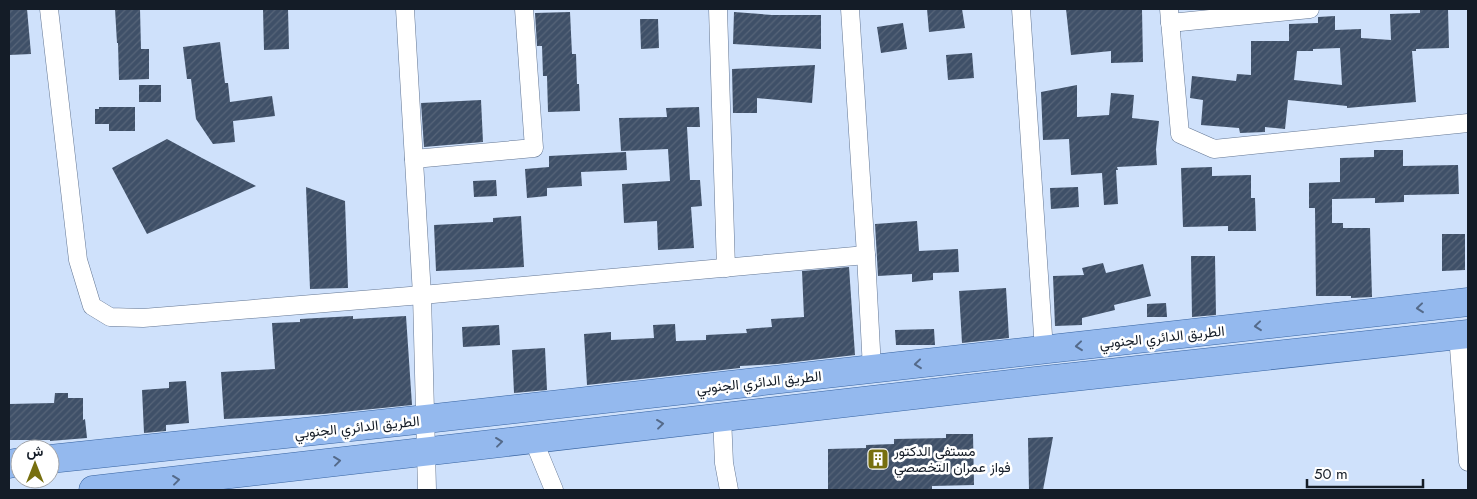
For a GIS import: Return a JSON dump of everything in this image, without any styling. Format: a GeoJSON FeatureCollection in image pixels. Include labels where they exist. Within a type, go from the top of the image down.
{"type":"FeatureCollection","features":[{"type":"Feature","properties":{"kind":"main road","name":"الطريق الدائري الجنوبي"},"geometry":{"type":"LineString","coordinates":[[60,458],[426,419],[1468,302]]}},
{"type":"Feature","properties":{"kind":"main road"},"geometry":{"type":"LineString","coordinates":[[93,490],[532,438],[1463,335]]}},
{"type":"Feature","properties":{"kind":"street"},"geometry":{"type":"LineString","coordinates":[[49,9],[78,260],[92,306],[110,317],[143,318],[866,255]]}},
{"type":"Feature","properties":{"kind":"street"},"geometry":{"type":"LineString","coordinates":[[405,9],[422,295],[427,490]]}},
{"type":"Feature","properties":{"kind":"street"},"geometry":{"type":"LineString","coordinates":[[414,159],[534,148],[524,9]]}},
{"type":"Feature","properties":{"kind":"street"},"geometry":{"type":"LineString","coordinates":[[718,9],[726,268]]}},
{"type":"Feature","properties":{"kind":"street"},"geometry":{"type":"LineString","coordinates":[[850,9],[872,369]]}},
{"type":"Feature","properties":{"kind":"street"},"geometry":{"type":"LineString","coordinates":[[1021,9],[1044,350]]}},
{"type":"Feature","properties":{"kind":"street"},"geometry":{"type":"LineString","coordinates":[[1310,9],[1169,16],[1180,134],[1214,149],[1468,123]]}},
{"type":"Feature","properties":{"kind":"street"},"geometry":{"type":"LineString","coordinates":[[1463,335],[1468,462]]}},
{"type":"Feature","properties":{"kind":"street"},"geometry":{"type":"LineString","coordinates":[[722,417],[724,463],[728,490]]}},
{"type":"Feature","properties":{"kind":"street"},"geometry":{"type":"LineString","coordinates":[[532,438],[554,490]]}},
{"type":"Feature","properties":{"kind":"building"},"geometry":{"type":"Polygon","coordinates":[[[9,9],[27,9],[31,54],[9,55],[9,9]]]}},
{"type":"Feature","properties":{"kind":"building"},"geometry":{"type":"Polygon","coordinates":[[[115,9],[140,9],[141,49],[149,49],[149,79],[119,80],[115,9]]]}},
{"type":"Feature","properties":{"kind":"building"},"geometry":{"type":"Polygon","coordinates":[[[263,9],[288,9],[289,49],[264,50],[263,9]]]}},
{"type":"Feature","properties":{"kind":"building"},"geometry":{"type":"Polygon","coordinates":[[[927,9],[962,9],[965,28],[929,32],[927,9]]]}},
{"type":"Feature","properties":{"kind":"building"},"geometry":{"type":"Polygon","coordinates":[[[1066,9],[1142,9],[1143,62],[1111,63],[1111,51],[1071,55],[1066,9]]]}},
{"type":"Feature","properties":{"kind":"building"},"geometry":{"type":"Polygon","coordinates":[[[1420,9],[1448,9],[1449,48],[1416,49],[1416,51],[1412,51],[1416,102],[1347,108],[1347,106],[1288,100],[1285,129],[1265,127],[1265,132],[1240,133],[1239,128],[1201,125],[1203,100],[1190,98],[1192,76],[1236,81],[1237,74],[1251,75],[1251,41],[1289,41],[1289,24],[1318,23],[1318,17],[1335,16],[1335,30],[1361,29],[1361,38],[1391,40],[1390,14],[1420,13],[1420,9]],[[1340,48],[1297,51],[1294,80],[1342,85],[1340,48]]]}},
{"type":"Feature","properties":{"kind":"building"},"geometry":{"type":"Polygon","coordinates":[[[570,12],[572,54],[576,54],[580,111],[548,112],[547,76],[543,76],[542,46],[537,46],[535,13],[570,12]]]}},
{"type":"Feature","properties":{"kind":"building"},"geometry":{"type":"Polygon","coordinates":[[[734,12],[772,15],[821,15],[821,49],[733,44],[734,12]]]}},
{"type":"Feature","properties":{"kind":"building"},"geometry":{"type":"Polygon","coordinates":[[[640,19],[658,19],[659,48],[641,49],[640,19]]]}},
{"type":"Feature","properties":{"kind":"building"},"geometry":{"type":"Polygon","coordinates":[[[903,23],[907,49],[881,53],[877,27],[903,23]]]}},
{"type":"Feature","properties":{"kind":"building"},"geometry":{"type":"Polygon","coordinates":[[[220,42],[225,83],[228,83],[230,102],[272,96],[275,116],[233,121],[235,142],[213,144],[196,119],[191,79],[187,79],[183,47],[220,42]]]}},
{"type":"Feature","properties":{"kind":"building"},"geometry":{"type":"Polygon","coordinates":[[[972,53],[974,78],[948,80],[946,55],[972,53]]]}},
{"type":"Feature","properties":{"kind":"building"},"geometry":{"type":"Polygon","coordinates":[[[815,65],[812,103],[757,98],[757,113],[733,113],[732,69],[815,65]]]}},
{"type":"Feature","properties":{"kind":"building"},"geometry":{"type":"Polygon","coordinates":[[[139,85],[161,85],[161,102],[139,102],[139,85]]]}},
{"type":"Feature","properties":{"kind":"building"},"geometry":{"type":"Polygon","coordinates":[[[1077,85],[1077,117],[1109,115],[1111,93],[1134,95],[1132,118],[1159,121],[1156,149],[1157,165],[1117,167],[1118,204],[1104,205],[1102,173],[1071,175],[1069,139],[1043,140],[1041,92],[1077,85]]]}},
{"type":"Feature","properties":{"kind":"building"},"geometry":{"type":"Polygon","coordinates":[[[481,100],[483,142],[424,147],[421,103],[481,100]]]}},
{"type":"Feature","properties":{"kind":"building"},"geometry":{"type":"Polygon","coordinates":[[[99,107],[135,107],[135,131],[109,131],[109,124],[95,124],[95,109],[99,109],[99,107]]]}},
{"type":"Feature","properties":{"kind":"building"},"geometry":{"type":"Polygon","coordinates":[[[699,107],[700,127],[687,127],[690,180],[700,180],[702,206],[691,207],[694,248],[658,250],[657,221],[624,223],[622,184],[670,181],[668,149],[621,151],[619,118],[667,117],[666,108],[699,107]]]}},
{"type":"Feature","properties":{"kind":"building"},"geometry":{"type":"Polygon","coordinates":[[[167,139],[256,186],[147,234],[112,168],[167,139]]]}},
{"type":"Feature","properties":{"kind":"building"},"geometry":{"type":"Polygon","coordinates":[[[1374,150],[1403,150],[1403,166],[1458,165],[1459,194],[1404,195],[1404,202],[1375,203],[1375,198],[1332,199],[1332,223],[1343,223],[1343,228],[1370,228],[1372,297],[1316,296],[1315,208],[1309,208],[1309,183],[1340,182],[1340,158],[1374,157],[1374,150]]]}},
{"type":"Feature","properties":{"kind":"building"},"geometry":{"type":"Polygon","coordinates":[[[626,152],[627,170],[581,172],[582,186],[547,188],[547,196],[527,198],[525,169],[549,167],[549,156],[626,152]]]}},
{"type":"Feature","properties":{"kind":"building"},"geometry":{"type":"Polygon","coordinates":[[[1212,167],[1212,176],[1251,175],[1251,198],[1255,198],[1256,231],[1228,231],[1228,226],[1183,227],[1181,168],[1212,167]]]}},
{"type":"Feature","properties":{"kind":"building"},"geometry":{"type":"Polygon","coordinates":[[[496,180],[497,196],[474,197],[473,181],[496,180]]]}},
{"type":"Feature","properties":{"kind":"building"},"geometry":{"type":"Polygon","coordinates":[[[306,187],[345,201],[348,288],[310,289],[306,187]]]}},
{"type":"Feature","properties":{"kind":"building"},"geometry":{"type":"Polygon","coordinates":[[[1078,187],[1079,207],[1051,209],[1050,188],[1078,187]]]}},
{"type":"Feature","properties":{"kind":"building"},"geometry":{"type":"Polygon","coordinates":[[[521,216],[524,267],[436,271],[434,225],[493,222],[493,218],[521,216]]]}},
{"type":"Feature","properties":{"kind":"building"},"geometry":{"type":"Polygon","coordinates":[[[917,221],[919,251],[958,249],[959,272],[933,273],[933,280],[912,282],[912,274],[878,276],[875,224],[917,221]]]}},
{"type":"Feature","properties":{"kind":"building"},"geometry":{"type":"Polygon","coordinates":[[[1442,234],[1465,234],[1465,270],[1442,271],[1442,234]]]}},
{"type":"Feature","properties":{"kind":"building"},"geometry":{"type":"Polygon","coordinates":[[[1191,256],[1215,256],[1216,315],[1192,317],[1191,256]]]}},
{"type":"Feature","properties":{"kind":"building"},"geometry":{"type":"Polygon","coordinates":[[[1103,263],[1106,273],[1143,264],[1151,296],[1114,305],[1115,310],[1082,318],[1082,325],[1055,326],[1053,276],[1084,275],[1082,268],[1103,263]]]}},
{"type":"Feature","properties":{"kind":"building"},"geometry":{"type":"Polygon","coordinates":[[[849,267],[855,355],[777,364],[740,366],[740,368],[587,385],[584,334],[611,332],[611,340],[654,338],[653,325],[675,324],[676,341],[706,340],[706,335],[747,333],[746,329],[772,327],[771,319],[804,317],[802,271],[849,267]]]}},
{"type":"Feature","properties":{"kind":"building"},"geometry":{"type":"Polygon","coordinates":[[[1006,288],[1009,338],[962,343],[959,291],[1006,288]]]}},
{"type":"Feature","properties":{"kind":"building"},"geometry":{"type":"Polygon","coordinates":[[[1166,303],[1167,317],[1147,317],[1147,304],[1166,303]]]}},
{"type":"Feature","properties":{"kind":"building"},"geometry":{"type":"Polygon","coordinates":[[[353,316],[353,319],[406,316],[412,405],[323,414],[224,419],[221,372],[275,369],[272,323],[300,322],[300,319],[353,316]]]}},
{"type":"Feature","properties":{"kind":"building"},"geometry":{"type":"Polygon","coordinates":[[[499,325],[500,345],[463,347],[462,327],[499,325]]]}},
{"type":"Feature","properties":{"kind":"building"},"geometry":{"type":"Polygon","coordinates":[[[934,329],[935,345],[896,345],[895,330],[934,329]]]}},
{"type":"Feature","properties":{"kind":"building"},"geometry":{"type":"Polygon","coordinates":[[[545,348],[547,390],[514,393],[512,350],[545,348]]]}},
{"type":"Feature","properties":{"kind":"building"},"geometry":{"type":"Polygon","coordinates":[[[186,381],[189,423],[166,425],[166,431],[144,433],[142,390],[169,388],[169,382],[186,381]]]}},
{"type":"Feature","properties":{"kind":"building"},"geometry":{"type":"Polygon","coordinates":[[[55,393],[68,393],[68,398],[83,398],[83,420],[85,419],[87,438],[9,440],[9,404],[54,403],[55,393]]]}},
{"type":"Feature","properties":{"kind":"building"},"geometry":{"type":"Polygon","coordinates":[[[946,434],[973,434],[974,485],[932,486],[932,490],[828,490],[828,449],[866,448],[866,445],[894,444],[894,439],[946,438],[946,434]]]}},
{"type":"Feature","properties":{"kind":"building"},"geometry":{"type":"Polygon","coordinates":[[[1053,437],[1043,490],[1029,490],[1028,438],[1053,437]]]}},
{"type":"Feature","properties":{"kind":"place","name":"مستفى الدكتور فواز عمران التخصصي"},"geometry":{"type":"Point","coordinates":[878,459]}}]}
